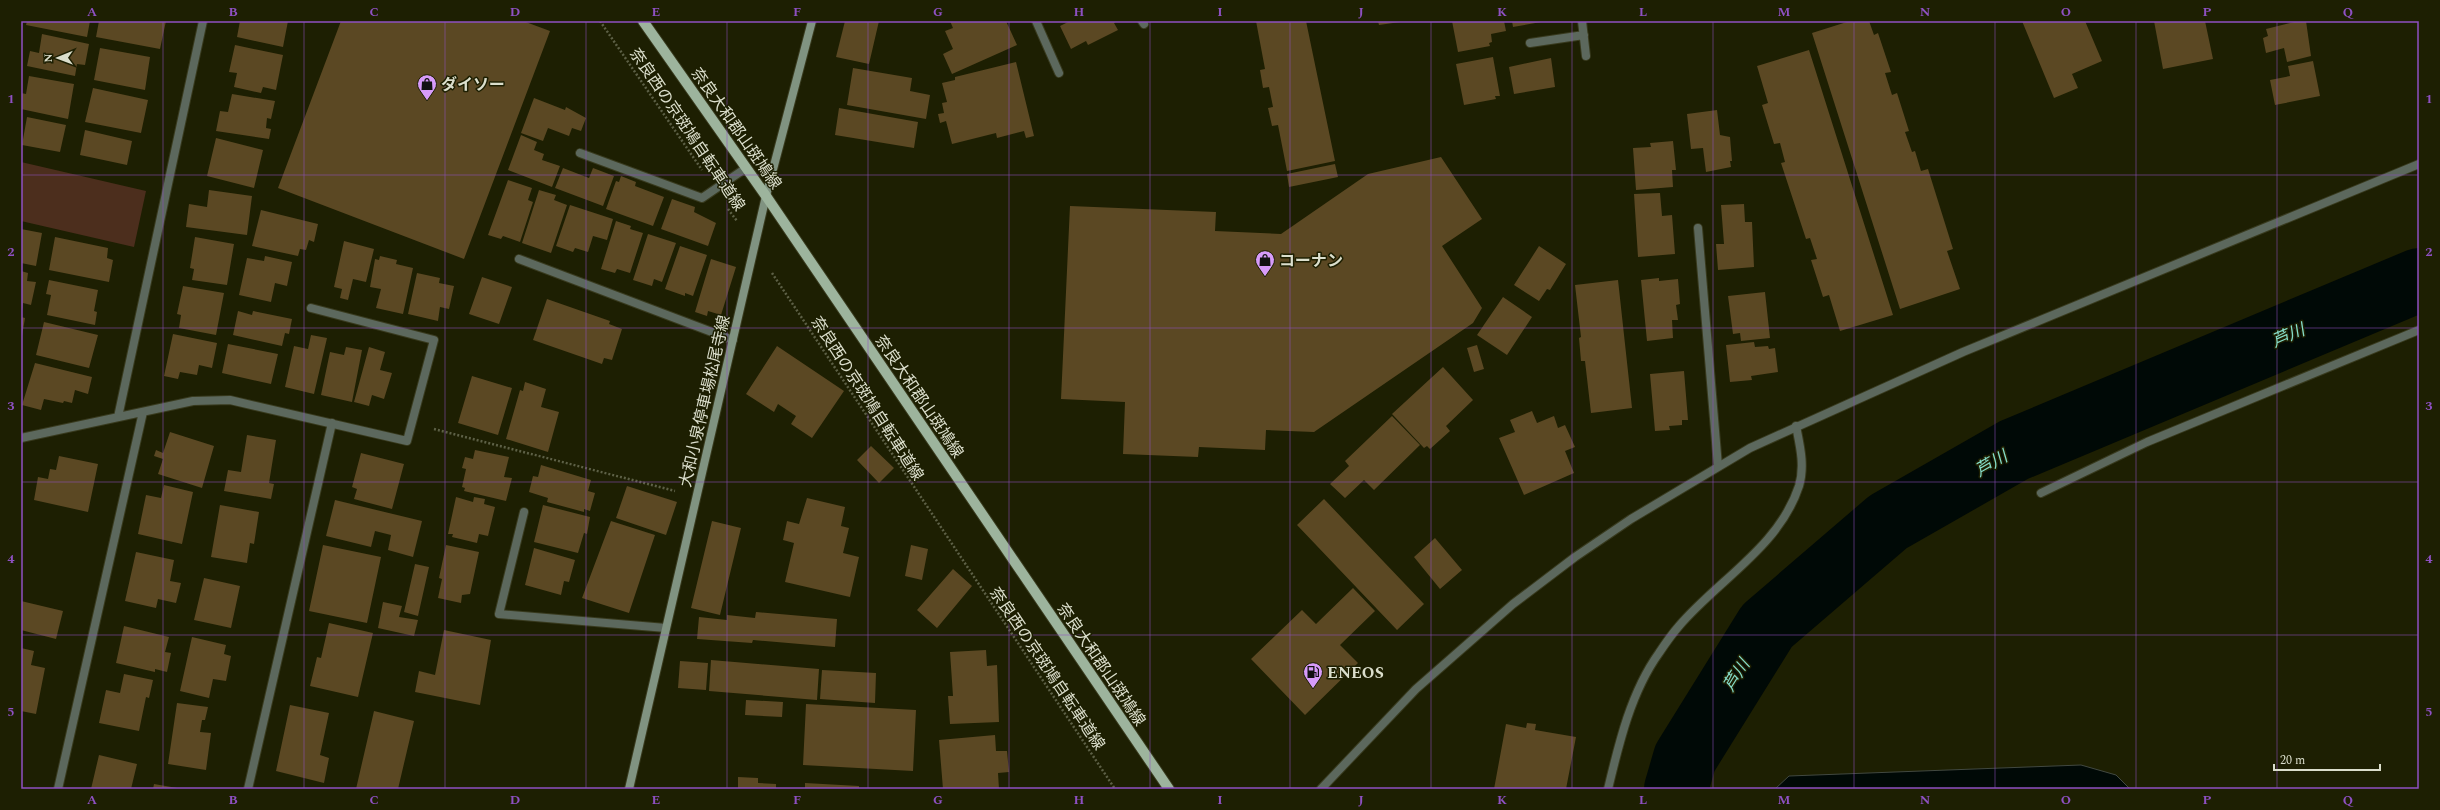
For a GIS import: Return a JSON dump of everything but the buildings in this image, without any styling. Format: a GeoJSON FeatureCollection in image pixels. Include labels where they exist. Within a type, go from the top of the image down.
{"type":"FeatureCollection","features":[{"type":"Feature","properties":{"kind":"main road","name":"奈良大和郡山斑鳩線"},"geometry":{"type":"LineString","coordinates":[[643,21],[766,196],[1169,789]]}},
{"type":"Feature","properties":{"kind":"main road","name":"大和小泉停車場松尾寺線"},"geometry":{"type":"LineString","coordinates":[[629,789],[766,196],[812,21]]}},
{"type":"Feature","properties":{"kind":"street"},"geometry":{"type":"LineString","coordinates":[[118,417],[203,21]]}},
{"type":"Feature","properties":{"kind":"street"},"geometry":{"type":"LineString","coordinates":[[1036,21],[1059,73]]}},
{"type":"Feature","properties":{"kind":"street"},"geometry":{"type":"LineString","coordinates":[[1582,21],[1586,56]]}},
{"type":"Feature","properties":{"kind":"street"},"geometry":{"type":"LineString","coordinates":[[1530,42],[1584,35]]}},
{"type":"Feature","properties":{"kind":"street"},"geometry":{"type":"LineString","coordinates":[[580,153],[702,198],[746,168]]}},
{"type":"Feature","properties":{"kind":"street"},"geometry":{"type":"LineString","coordinates":[[1322,789],[1416,689],[1513,604],[1575,557],[1631,519],[1718,466],[1750,448],[1796,426],[1963,352],[2419,164]]}},
{"type":"Feature","properties":{"kind":"street"},"geometry":{"type":"LineString","coordinates":[[1698,228],[1718,466]]}},
{"type":"Feature","properties":{"kind":"street"},"geometry":{"type":"LineString","coordinates":[[519,259],[733,340]]}},
{"type":"Feature","properties":{"kind":"street"},"geometry":{"type":"LineString","coordinates":[[21,438],[193,401],[230,400],[408,440],[434,340],[310,308]]}},
{"type":"Feature","properties":{"kind":"street"},"geometry":{"type":"LineString","coordinates":[[2041,493],[2147,442],[2419,330]]}},
{"type":"Feature","properties":{"kind":"street"},"geometry":{"type":"LineString","coordinates":[[58,789],[142,412]]}},
{"type":"Feature","properties":{"kind":"street"},"geometry":{"type":"LineString","coordinates":[[248,789],[332,423]]}},
{"type":"Feature","properties":{"kind":"street"},"geometry":{"type":"LineString","coordinates":[[1608,789],[1620,740],[1637,694],[1658,655],[1679,626],[1758,552],[1782,518],[1799,486],[1802,456],[1796,426]]}},
{"type":"Feature","properties":{"kind":"street"},"geometry":{"type":"LineString","coordinates":[[524,512],[499,614],[666,628]]}},
{"type":"Feature","properties":{"kind":"path","name":"奈良西の京斑鳩自転車道線"},"geometry":{"type":"LineString","coordinates":[[600,21],[754,247],[1043,684],[1115,789]]}},
{"type":"Feature","properties":{"kind":"path"},"geometry":{"type":"LineString","coordinates":[[412,424],[697,496]]}},
{"type":"Feature","properties":{"kind":"shaded area"},"geometry":{"type":"Polygon","coordinates":[[[21,162],[146,191],[134,247],[21,221],[21,162]]]}},
{"type":"Feature","properties":{"kind":"shaded area"},"geometry":{"type":"Polygon","coordinates":[[[2081,765],[2116,775],[2130,789],[1775,789],[1789,776],[2081,765]]]}},
{"type":"Feature","properties":{"kind":"waterway","name":"芦川"},"geometry":{"type":"LineString","coordinates":[[1676,789],[1685,758],[1767,626],[1888,522],[2014,450],[2419,280]]}},
{"type":"Feature","properties":{"kind":"place","name":"ダイソー"},"geometry":{"type":"Point","coordinates":[427,101]}},
{"type":"Feature","properties":{"kind":"place","name":"コーナン"},"geometry":{"type":"Point","coordinates":[1265,277]}},
{"type":"Feature","properties":{"kind":"place","name":"ENEOS"},"geometry":{"type":"Point","coordinates":[1313,689]}}]}
